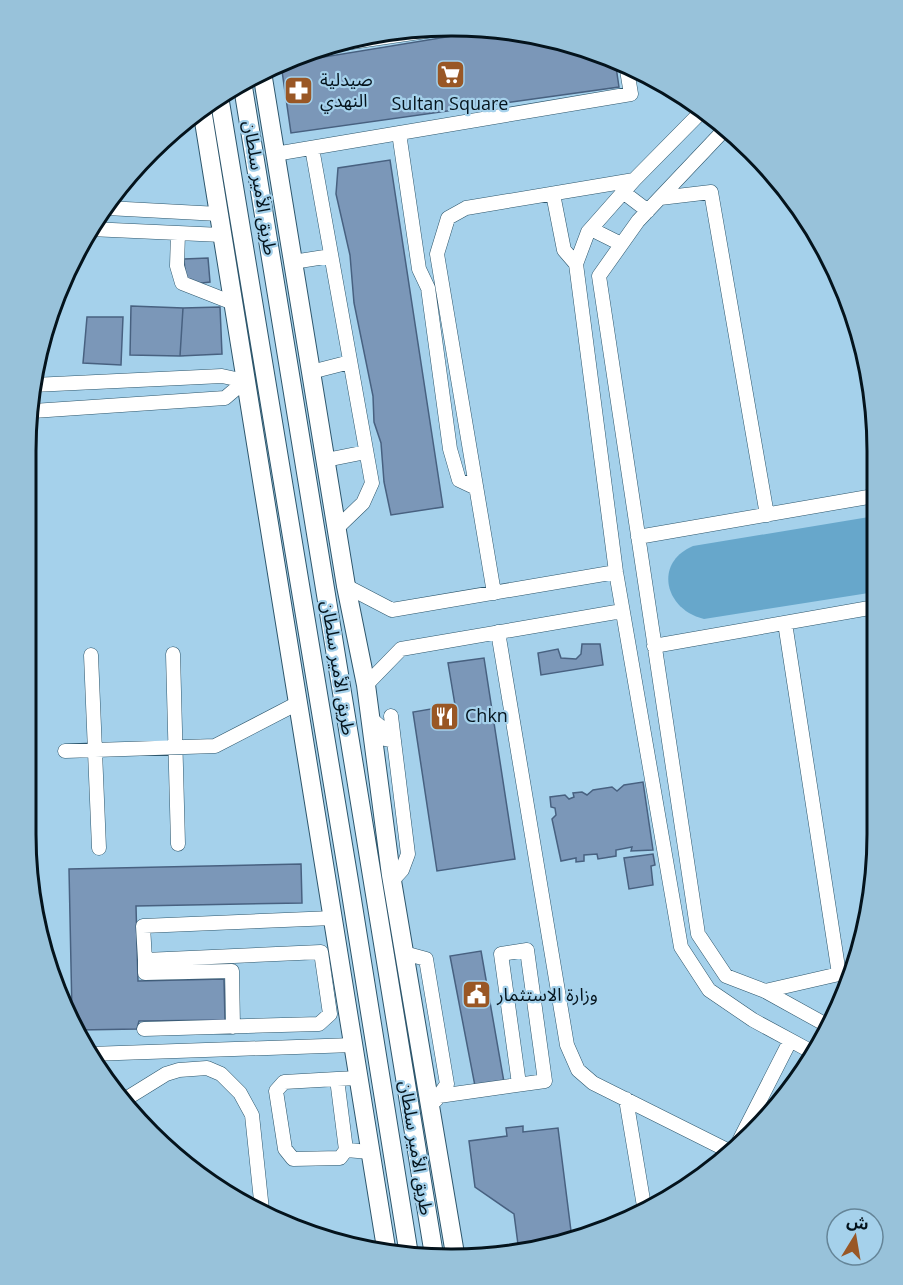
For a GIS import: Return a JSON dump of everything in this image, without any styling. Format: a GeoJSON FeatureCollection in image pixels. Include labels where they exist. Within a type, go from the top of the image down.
{"type":"FeatureCollection","features":[{"type":"Feature","properties":{"kind":"main road"},"geometry":{"type":"LineString","coordinates":[[266,80],[275,154],[346,586],[366,685],[404,953],[439,1096],[454,1249]]}},
{"type":"Feature","properties":{"kind":"main road","name":"طريق الأمير سلطان"},"geometry":{"type":"LineString","coordinates":[[244,92],[433,1248]]}},
{"type":"Feature","properties":{"kind":"main road","name":"طريق الأمير سلطان"},"geometry":{"type":"LineString","coordinates":[[221,106],[307,624],[406,1246]]}},
{"type":"Feature","properties":{"kind":"main road"},"geometry":{"type":"LineString","coordinates":[[204,119],[385,1243]]}},
{"type":"Feature","properties":{"kind":"main road"},"geometry":{"type":"LineString","coordinates":[[282,325],[303,321]]}},
{"type":"Feature","properties":{"kind":"main road"},"geometry":{"type":"LineString","coordinates":[[285,627],[307,624]]}},
{"type":"Feature","properties":{"kind":"main road"},"geometry":{"type":"LineString","coordinates":[[372,878],[392,878]]}},
{"type":"Feature","properties":{"kind":"street"},"geometry":{"type":"LineString","coordinates":[[275,154],[631,94],[628,76]]}},
{"type":"Feature","properties":{"kind":"street"},"geometry":{"type":"LineString","coordinates":[[697,117],[634,180],[591,229],[576,264],[616,573],[681,947],[709,990],[753,1020],[806,1049]]}},
{"type":"Feature","properties":{"kind":"street"},"geometry":{"type":"LineString","coordinates":[[399,133],[419,270],[428,288],[450,449],[459,480],[476,488]]}},
{"type":"Feature","properties":{"kind":"street"},"geometry":{"type":"LineString","coordinates":[[720,135],[648,211],[599,276],[698,934],[726,976],[765,991],[821,1022]]}},
{"type":"Feature","properties":{"kind":"street"},"geometry":{"type":"LineString","coordinates":[[312,148],[372,483],[363,503],[337,528]]}},
{"type":"Feature","properties":{"kind":"street"},"geometry":{"type":"LineString","coordinates":[[494,593],[437,254],[448,218],[466,208],[634,180]]}},
{"type":"Feature","properties":{"kind":"street"},"geometry":{"type":"LineString","coordinates":[[623,192],[648,211]]}},
{"type":"Feature","properties":{"kind":"street"},"geometry":{"type":"LineString","coordinates":[[660,198],[711,192],[767,514]]}},
{"type":"Feature","properties":{"kind":"street"},"geometry":{"type":"LineString","coordinates":[[553,194],[564,250],[576,264]]}},
{"type":"Feature","properties":{"kind":"street"},"geometry":{"type":"LineString","coordinates":[[115,208],[219,214]]}},
{"type":"Feature","properties":{"kind":"street"},"geometry":{"type":"LineString","coordinates":[[101,229],[222,235]]}},
{"type":"Feature","properties":{"kind":"street"},"geometry":{"type":"LineString","coordinates":[[591,229],[621,244]]}},
{"type":"Feature","properties":{"kind":"street"},"geometry":{"type":"LineString","coordinates":[[178,233],[177,266],[182,283],[233,303]]}},
{"type":"Feature","properties":{"kind":"street"},"geometry":{"type":"LineString","coordinates":[[293,262],[331,256]]}},
{"type":"Feature","properties":{"kind":"street"},"geometry":{"type":"LineString","coordinates":[[311,372],[350,362]]}},
{"type":"Feature","properties":{"kind":"street"},"geometry":{"type":"LineString","coordinates":[[42,385],[222,376],[245,381]]}},
{"type":"Feature","properties":{"kind":"street"},"geometry":{"type":"LineString","coordinates":[[38,411],[225,398],[245,381]]}},
{"type":"Feature","properties":{"kind":"street"},"geometry":{"type":"LineString","coordinates":[[326,460],[366,452]]}},
{"type":"Feature","properties":{"kind":"street"},"geometry":{"type":"LineString","coordinates":[[638,537],[867,497]]}},
{"type":"Feature","properties":{"kind":"street"},"geometry":{"type":"LineString","coordinates":[[346,586],[392,610],[616,573]]}},
{"type":"Feature","properties":{"kind":"street"},"geometry":{"type":"LineString","coordinates":[[654,646],[867,608]]}},
{"type":"Feature","properties":{"kind":"street"},"geometry":{"type":"LineString","coordinates":[[366,685],[401,649],[622,611]]}},
{"type":"Feature","properties":{"kind":"street"},"geometry":{"type":"LineString","coordinates":[[785,623],[842,975]]}},
{"type":"Feature","properties":{"kind":"street"},"geometry":{"type":"LineString","coordinates":[[498,632],[567,1045],[578,1070],[593,1083],[723,1148]]}},
{"type":"Feature","properties":{"kind":"street"},"geometry":{"type":"LineString","coordinates":[[173,654],[178,844]]}},
{"type":"Feature","properties":{"kind":"street"},"geometry":{"type":"LineString","coordinates":[[91,655],[99,848]]}},
{"type":"Feature","properties":{"kind":"street"},"geometry":{"type":"LineString","coordinates":[[65,751],[215,746],[298,702]]}},
{"type":"Feature","properties":{"kind":"street"},"geometry":{"type":"LineString","coordinates":[[391,716],[390,740],[408,854],[402,870],[392,878]]}},
{"type":"Feature","properties":{"kind":"street"},"geometry":{"type":"LineString","coordinates":[[370,718],[382,728],[390,740]]}},
{"type":"Feature","properties":{"kind":"street"},"geometry":{"type":"LineString","coordinates":[[232,971],[145,974],[143,926],[333,918]]}},
{"type":"Feature","properties":{"kind":"street"},"geometry":{"type":"LineString","coordinates":[[404,953],[426,959],[439,1096],[545,1081],[527,950],[501,954],[519,1084]]}},
{"type":"Feature","properties":{"kind":"street"},"geometry":{"type":"LineString","coordinates":[[144,960],[321,952],[330,1014],[319,1024],[144,1029]]}},
{"type":"Feature","properties":{"kind":"street"},"geometry":{"type":"LineString","coordinates":[[231,956],[233,1027]]}},
{"type":"Feature","properties":{"kind":"street"},"geometry":{"type":"LineString","coordinates":[[765,991],[839,981]]}},
{"type":"Feature","properties":{"kind":"street"},"geometry":{"type":"LineString","coordinates":[[748,1124],[790,1041]]}},
{"type":"Feature","properties":{"kind":"street"},"geometry":{"type":"LineString","coordinates":[[541,1052],[567,1045]]}},
{"type":"Feature","properties":{"kind":"street"},"geometry":{"type":"LineString","coordinates":[[100,1054],[353,1046]]}},
{"type":"Feature","properties":{"kind":"street"},"geometry":{"type":"LineString","coordinates":[[130,1096],[166,1074],[179,1070],[207,1068],[221,1074],[240,1093],[252,1114],[260,1202]]}},
{"type":"Feature","properties":{"kind":"street"},"geometry":{"type":"LineString","coordinates":[[337,1079],[346,1150],[340,1158],[293,1159],[285,1149],[276,1091],[284,1082],[337,1079],[358,1078]]}},
{"type":"Feature","properties":{"kind":"street"},"geometry":{"type":"LineString","coordinates":[[626,1099],[643,1202]]}},
{"type":"Feature","properties":{"kind":"street"},"geometry":{"type":"LineString","coordinates":[[346,1150],[370,1152]]}},
{"type":"Feature","properties":{"kind":"shaded area"},"geometry":{"type":"Polygon","coordinates":[[[867,517],[867,593],[704,619],[680,606],[669,586],[672,563],[680,554],[693,546],[867,517]]]}},
{"type":"Feature","properties":{"kind":"building","name":"Sultan Square"},"geometry":{"type":"Polygon","coordinates":[[[452,36],[479,37],[533,44],[585,58],[617,71],[619,87],[291,133],[282,72],[318,58],[452,36]]]}},
{"type":"Feature","properties":{"kind":"building"},"geometry":{"type":"Polygon","coordinates":[[[390,160],[443,507],[391,515],[384,482],[381,443],[374,422],[373,396],[354,303],[350,255],[336,194],[338,168],[390,160]]]}},
{"type":"Feature","properties":{"kind":"building"},"geometry":{"type":"Polygon","coordinates":[[[208,258],[210,282],[186,285],[184,259],[208,258]]]}},
{"type":"Feature","properties":{"kind":"building"},"geometry":{"type":"Polygon","coordinates":[[[131,306],[183,308],[180,356],[130,355],[131,306]]]}},
{"type":"Feature","properties":{"kind":"building"},"geometry":{"type":"Polygon","coordinates":[[[220,307],[222,354],[180,356],[183,308],[220,307]]]}},
{"type":"Feature","properties":{"kind":"building"},"geometry":{"type":"Polygon","coordinates":[[[87,317],[123,317],[121,365],[83,363],[87,317]]]}},
{"type":"Feature","properties":{"kind":"building"},"geometry":{"type":"Polygon","coordinates":[[[582,644],[600,644],[603,665],[541,675],[538,653],[558,649],[561,658],[576,659],[581,654],[582,644]]]}},
{"type":"Feature","properties":{"kind":"building"},"geometry":{"type":"Polygon","coordinates":[[[484,658],[515,859],[437,871],[413,712],[455,705],[448,663],[484,658]]]}},
{"type":"Feature","properties":{"kind":"building"},"geometry":{"type":"Polygon","coordinates":[[[643,782],[653,850],[631,851],[632,847],[616,850],[616,856],[598,859],[597,854],[584,855],[584,861],[576,862],[576,858],[561,861],[552,819],[556,815],[555,808],[551,807],[550,797],[565,795],[569,799],[574,797],[573,793],[582,792],[587,795],[593,790],[612,787],[617,791],[624,785],[643,782]]]}},
{"type":"Feature","properties":{"kind":"building"},"geometry":{"type":"Polygon","coordinates":[[[653,854],[655,865],[651,866],[653,885],[629,889],[624,858],[653,854]]]}},
{"type":"Feature","properties":{"kind":"building"},"geometry":{"type":"Polygon","coordinates":[[[301,864],[302,903],[136,906],[138,981],[224,979],[225,1020],[139,1021],[137,1029],[86,1030],[72,1001],[69,869],[301,864]]]}},
{"type":"Feature","properties":{"kind":"building"},"geometry":{"type":"Polygon","coordinates":[[[481,951],[504,1082],[475,1086],[450,956],[481,951]]]}},
{"type":"Feature","properties":{"kind":"building"},"geometry":{"type":"Polygon","coordinates":[[[523,1126],[523,1132],[558,1128],[571,1231],[518,1243],[514,1214],[475,1187],[469,1141],[507,1136],[506,1128],[523,1126]]]}},
{"type":"Feature","properties":{"kind":"place","name":"Sultan Square"},"geometry":{"type":"Point","coordinates":[450,75]}},
{"type":"Feature","properties":{"kind":"place","name":"صيدلية النهدي"},"geometry":{"type":"Point","coordinates":[299,90]}},
{"type":"Feature","properties":{"kind":"place","name":"Chkn"},"geometry":{"type":"Point","coordinates":[444,716]}},
{"type":"Feature","properties":{"kind":"place","name":"وزارة الاستثمار"},"geometry":{"type":"Point","coordinates":[476,995]}}]}
